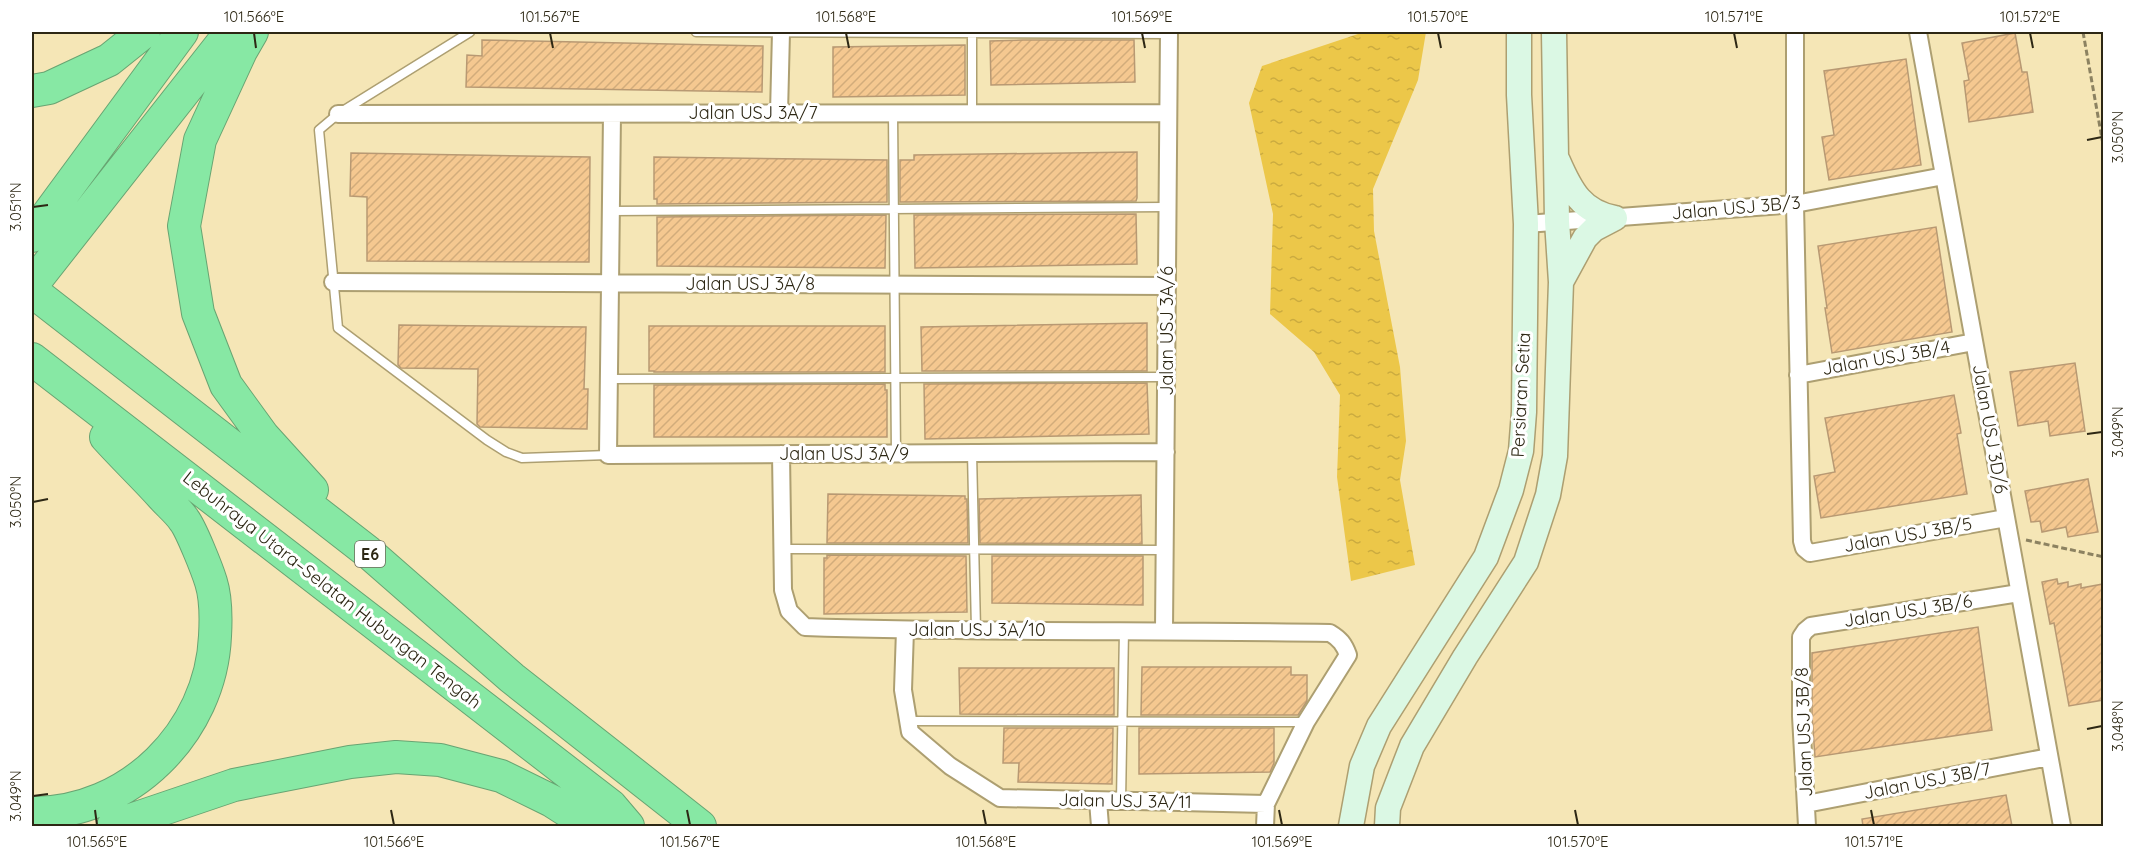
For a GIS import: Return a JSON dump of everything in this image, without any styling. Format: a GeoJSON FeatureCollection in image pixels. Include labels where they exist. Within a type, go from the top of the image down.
{"type":"FeatureCollection","features":[{"type":"Feature","properties":{"kind":"highway"},"geometry":{"type":"LineString","coordinates":[[32,91],[49,88],[109,60],[144,32]]}},
{"type":"Feature","properties":{"kind":"highway"},"geometry":{"type":"LineString","coordinates":[[32,285],[63,220],[182,32]]}},
{"type":"Feature","properties":{"kind":"highway"},"geometry":{"type":"LineString","coordinates":[[32,236],[63,220],[231,32]]}},
{"type":"Feature","properties":{"kind":"highway"},"geometry":{"type":"LineString","coordinates":[[252,32],[200,140],[184,226],[198,313],[226,385],[263,436],[368,552]]}},
{"type":"Feature","properties":{"kind":"highway","name":"E6"},"geometry":{"type":"LineString","coordinates":[[32,291],[368,552],[512,678],[700,826]]}},
{"type":"Feature","properties":{"kind":"highway"},"geometry":{"type":"LineString","coordinates":[[32,813],[46,813],[93,803],[132,784],[163,758],[184,730],[203,695],[214,656],[216,621],[212,583],[185,520],[37,363]]}},
{"type":"Feature","properties":{"kind":"highway","name":"Lebuhraya Utara–Selatan Hubungan Tengah"},"geometry":{"type":"LineString","coordinates":[[37,363],[611,806],[628,826]]}},
{"type":"Feature","properties":{"kind":"highway"},"geometry":{"type":"LineString","coordinates":[[114,826],[234,784],[350,762],[396,757],[440,760],[501,776],[552,801],[591,826]]}},
{"type":"Feature","properties":{"kind":"main road","name":"Persiaran Setia"},"geometry":{"type":"LineString","coordinates":[[1351,826],[1362,766],[1379,726],[1486,556],[1511,490],[1521,451],[1524,412],[1526,224],[1519,95],[1519,32]]}},
{"type":"Feature","properties":{"kind":"main road","name":"Persiaran Setia"},"geometry":{"type":"LineString","coordinates":[[1387,826],[1388,808],[1412,746],[1465,657],[1526,562],[1548,495],[1555,456],[1561,282],[1557,221],[1554,32]]}},
{"type":"Feature","properties":{"kind":"main road"},"geometry":{"type":"LineString","coordinates":[[1556,156],[1565,176],[1587,207],[1598,215],[1615,218]]}},
{"type":"Feature","properties":{"kind":"main road"},"geometry":{"type":"LineString","coordinates":[[1561,282],[1585,238],[1594,229],[1615,218]]}},
{"type":"Feature","properties":{"kind":"street"},"geometry":{"type":"LineString","coordinates":[[779,113],[781,32]]}},
{"type":"Feature","properties":{"kind":"street"},"geometry":{"type":"LineString","coordinates":[[1795,32],[1798,375]]}},
{"type":"Feature","properties":{"kind":"street","name":"Jalan USJ 3D/6"},"geometry":{"type":"LineString","coordinates":[[1918,32],[2062,826]]}},
{"type":"Feature","properties":{"kind":"street","name":"Jalan USJ 3A/6"},"geometry":{"type":"LineString","coordinates":[[1164,630],[1169,33]]}},
{"type":"Feature","properties":{"kind":"street","name":"Jalan USJ 3A/7"},"geometry":{"type":"LineString","coordinates":[[338,114],[1168,113]]}},
{"type":"Feature","properties":{"kind":"street"},"geometry":{"type":"LineString","coordinates":[[608,455],[612,114]]}},
{"type":"Feature","properties":{"kind":"street","name":"Jalan USJ 3B/3"},"geometry":{"type":"LineString","coordinates":[[1526,224],[1795,204],[1944,176]]}},
{"type":"Feature","properties":{"kind":"street","name":"Jalan USJ 3A/8"},"geometry":{"type":"LineString","coordinates":[[333,282],[1167,286]]}},
{"type":"Feature","properties":{"kind":"street","name":"Jalan USJ 3B/4"},"geometry":{"type":"LineString","coordinates":[[1798,375],[1974,342]]}},
{"type":"Feature","properties":{"kind":"street","name":"Jalan USJ 3B/5"},"geometry":{"type":"LineString","coordinates":[[1798,375],[1802,541],[1804,548],[1810,553],[2006,518]]}},
{"type":"Feature","properties":{"kind":"street","name":"Jalan USJ 3A/9"},"geometry":{"type":"LineString","coordinates":[[608,455],[1166,452]]}},
{"type":"Feature","properties":{"kind":"street","name":"Jalan USJ 3A/10"},"geometry":{"type":"LineString","coordinates":[[781,454],[783,590],[789,611],[805,627],[905,630],[1164,630],[1330,633],[1339,638],[1347,655],[1306,722]]}},
{"type":"Feature","properties":{"kind":"street","name":"Jalan USJ 3B/6"},"geometry":{"type":"LineString","coordinates":[[1802,637],[1811,626],[2019,593]]}},
{"type":"Feature","properties":{"kind":"street","name":"Jalan USJ 3A/11"},"geometry":{"type":"LineString","coordinates":[[905,630],[903,690],[910,732],[950,766],[1000,798],[1266,804]]}},
{"type":"Feature","properties":{"kind":"street","name":"Jalan USJ 3B/8"},"geometry":{"type":"LineString","coordinates":[[1802,637],[1801,717],[1808,826]]}},
{"type":"Feature","properties":{"kind":"street"},"geometry":{"type":"LineString","coordinates":[[1265,826],[1266,804],[1306,722]]}},
{"type":"Feature","properties":{"kind":"street","name":"Jalan USJ 3B/7"},"geometry":{"type":"LineString","coordinates":[[1806,804],[2049,757]]}},
{"type":"Feature","properties":{"kind":"street"},"geometry":{"type":"LineString","coordinates":[[1098,801],[1100,826]]}},
{"type":"Feature","properties":{"kind":"lane"},"geometry":{"type":"LineString","coordinates":[[333,282],[319,130],[338,114],[470,32]]}},
{"type":"Feature","properties":{"kind":"lane"},"geometry":{"type":"LineString","coordinates":[[696,32],[1169,33]]}},
{"type":"Feature","properties":{"kind":"lane"},"geometry":{"type":"LineString","coordinates":[[972,32],[972,113]]}},
{"type":"Feature","properties":{"kind":"lane"},"geometry":{"type":"LineString","coordinates":[[893,113],[896,454]]}},
{"type":"Feature","properties":{"kind":"lane"},"geometry":{"type":"LineString","coordinates":[[611,211],[1167,207]]}},
{"type":"Feature","properties":{"kind":"lane","name":"Jalan USJ 3A/9"},"geometry":{"type":"LineString","coordinates":[[333,282],[338,328],[506,452],[522,458],[608,455]]}},
{"type":"Feature","properties":{"kind":"lane"},"geometry":{"type":"LineString","coordinates":[[609,379],[1166,377]]}},
{"type":"Feature","properties":{"kind":"lane"},"geometry":{"type":"LineString","coordinates":[[972,453],[976,629]]}},
{"type":"Feature","properties":{"kind":"lane"},"geometry":{"type":"LineString","coordinates":[[782,549],[1165,550]]}},
{"type":"Feature","properties":{"kind":"lane"},"geometry":{"type":"LineString","coordinates":[[1121,801],[1124,630]]}},
{"type":"Feature","properties":{"kind":"lane"},"geometry":{"type":"LineString","coordinates":[[908,721],[1306,722]]}},
{"type":"Feature","properties":{"kind":"path"},"geometry":{"type":"LineString","coordinates":[[2083,32],[2103,150]]}},
{"type":"Feature","properties":{"kind":"path"},"geometry":{"type":"LineString","coordinates":[[2009,536],[2103,557]]}},
{"type":"Feature","properties":{"kind":"water"},"geometry":{"type":"Polygon","coordinates":[[[1364,32],[1426,32],[1418,80],[1373,189],[1374,231],[1400,367],[1406,441],[1400,480],[1415,565],[1351,581],[1337,477],[1340,395],[1314,352],[1270,314],[1273,214],[1249,103],[1262,66],[1364,32]]]}},
{"type":"Feature","properties":{"kind":"building"},"geometry":{"type":"Polygon","coordinates":[[[2015,33],[2022,72],[2027,72],[2033,112],[1969,122],[1964,81],[1969,80],[1962,43],[2015,33]]]}},
{"type":"Feature","properties":{"kind":"building"},"geometry":{"type":"Polygon","coordinates":[[[482,40],[763,46],[762,92],[466,87],[467,55],[482,56],[482,40]]]}},
{"type":"Feature","properties":{"kind":"building"},"geometry":{"type":"Polygon","coordinates":[[[1134,40],[1135,82],[991,85],[990,41],[1134,40]]]}},
{"type":"Feature","properties":{"kind":"building"},"geometry":{"type":"Polygon","coordinates":[[[965,45],[965,95],[833,97],[833,47],[965,45]]]}},
{"type":"Feature","properties":{"kind":"building"},"geometry":{"type":"Polygon","coordinates":[[[1906,59],[1921,165],[1829,180],[1822,137],[1834,135],[1824,71],[1906,59]]]}},
{"type":"Feature","properties":{"kind":"building"},"geometry":{"type":"Polygon","coordinates":[[[1137,152],[1136,201],[900,202],[900,160],[914,160],[914,155],[1137,152]]]}},
{"type":"Feature","properties":{"kind":"building"},"geometry":{"type":"Polygon","coordinates":[[[351,153],[590,157],[589,262],[367,261],[367,197],[350,196],[351,153]]]}},
{"type":"Feature","properties":{"kind":"building"},"geometry":{"type":"Polygon","coordinates":[[[654,157],[887,160],[887,202],[657,204],[657,199],[654,199],[654,157]]]}},
{"type":"Feature","properties":{"kind":"building"},"geometry":{"type":"Polygon","coordinates":[[[1136,214],[1137,264],[915,268],[914,215],[1136,214]]]}},
{"type":"Feature","properties":{"kind":"building"},"geometry":{"type":"Polygon","coordinates":[[[886,215],[885,268],[657,266],[657,217],[886,215]]]}},
{"type":"Feature","properties":{"kind":"building"},"geometry":{"type":"Polygon","coordinates":[[[1936,227],[1952,332],[1832,353],[1818,246],[1936,227]]]}},
{"type":"Feature","properties":{"kind":"building"},"geometry":{"type":"Polygon","coordinates":[[[1147,323],[1147,371],[922,371],[921,327],[1147,323]]]}},
{"type":"Feature","properties":{"kind":"building"},"geometry":{"type":"Polygon","coordinates":[[[399,325],[586,327],[584,389],[588,389],[587,429],[480,427],[477,424],[478,369],[401,368],[398,365],[399,325]]]}},
{"type":"Feature","properties":{"kind":"building"},"geometry":{"type":"Polygon","coordinates":[[[649,326],[885,326],[885,372],[654,372],[649,371],[649,326]]]}},
{"type":"Feature","properties":{"kind":"building"},"geometry":{"type":"Polygon","coordinates":[[[2075,363],[2085,431],[2050,436],[2048,421],[2018,426],[2010,372],[2075,363]]]}},
{"type":"Feature","properties":{"kind":"building"},"geometry":{"type":"Polygon","coordinates":[[[1147,383],[1149,434],[925,439],[924,384],[1147,383]]]}},
{"type":"Feature","properties":{"kind":"building"},"geometry":{"type":"Polygon","coordinates":[[[885,384],[887,437],[654,437],[654,385],[885,384]]]}},
{"type":"Feature","properties":{"kind":"building"},"geometry":{"type":"Polygon","coordinates":[[[1954,395],[1961,433],[1957,434],[1967,494],[1821,518],[1814,476],[1835,472],[1825,418],[1954,395]]]}},
{"type":"Feature","properties":{"kind":"building"},"geometry":{"type":"Polygon","coordinates":[[[2088,479],[2098,532],[2068,537],[2066,527],[2042,532],[2040,521],[2031,522],[2025,491],[2088,479]]]}},
{"type":"Feature","properties":{"kind":"building"},"geometry":{"type":"Polygon","coordinates":[[[828,494],[965,496],[967,499],[968,543],[827,543],[828,494]]]}},
{"type":"Feature","properties":{"kind":"building"},"geometry":{"type":"Polygon","coordinates":[[[1141,495],[1142,544],[980,543],[979,499],[1141,495]]]}},
{"type":"Feature","properties":{"kind":"building"},"geometry":{"type":"Polygon","coordinates":[[[827,555],[966,556],[967,612],[824,614],[824,558],[827,558],[827,555]]]}},
{"type":"Feature","properties":{"kind":"building"},"geometry":{"type":"Polygon","coordinates":[[[992,556],[1143,556],[1143,605],[992,603],[992,556]]]}},
{"type":"Feature","properties":{"kind":"building"},"geometry":{"type":"Polygon","coordinates":[[[2057,579],[2058,584],[2068,582],[2068,587],[2081,584],[2081,588],[2103,584],[2103,700],[2069,706],[2054,623],[2050,624],[2042,582],[2057,579]]]}},
{"type":"Feature","properties":{"kind":"building"},"geometry":{"type":"Polygon","coordinates":[[[1978,627],[1992,730],[1815,757],[1812,716],[1812,653],[1978,627]]]}},
{"type":"Feature","properties":{"kind":"building"},"geometry":{"type":"Polygon","coordinates":[[[1142,667],[1291,667],[1291,675],[1307,675],[1307,701],[1298,715],[1141,715],[1142,667]]]}},
{"type":"Feature","properties":{"kind":"building"},"geometry":{"type":"Polygon","coordinates":[[[959,668],[1114,668],[1114,715],[960,714],[959,668]]]}},
{"type":"Feature","properties":{"kind":"building"},"geometry":{"type":"Polygon","coordinates":[[[1004,728],[1113,728],[1112,784],[1018,782],[1019,763],[1003,763],[1004,728]]]}},
{"type":"Feature","properties":{"kind":"building"},"geometry":{"type":"Polygon","coordinates":[[[1139,728],[1274,728],[1274,763],[1270,772],[1139,774],[1139,728]]]}},
{"type":"Feature","properties":{"kind":"building"},"geometry":{"type":"Polygon","coordinates":[[[2006,795],[2012,826],[1863,826],[1862,819],[2006,795]]]}}]}
